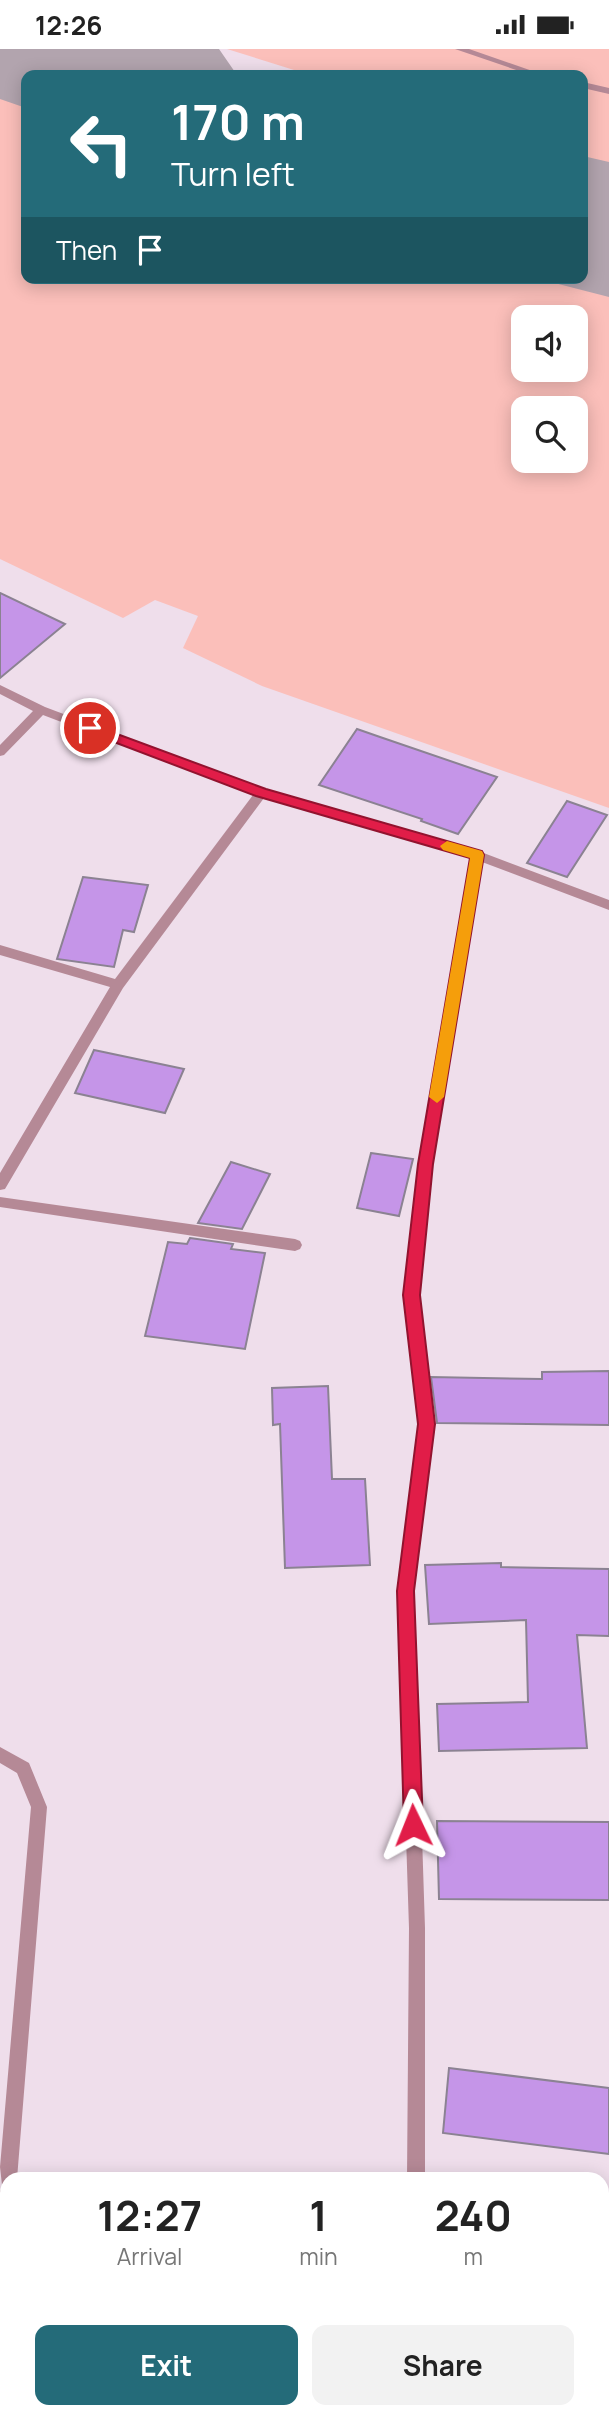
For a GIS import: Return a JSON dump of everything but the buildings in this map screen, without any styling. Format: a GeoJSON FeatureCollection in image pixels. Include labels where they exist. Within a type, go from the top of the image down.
{"type":"FeatureCollection","features":[{"type":"Feature","properties":{"kind":"street"},"geometry":{"type":"LineString","coordinates":[[460,49],[524,70]]}},
{"type":"Feature","properties":{"kind":"street"},"geometry":{"type":"LineString","coordinates":[[588,86],[609,91]]}},
{"type":"Feature","properties":{"kind":"street"},"geometry":{"type":"LineString","coordinates":[[0,689],[41,710],[261,793],[477,855],[609,905]]}},
{"type":"Feature","properties":{"kind":"street"},"geometry":{"type":"LineString","coordinates":[[0,752],[41,710]]}},
{"type":"Feature","properties":{"kind":"street"},"geometry":{"type":"LineString","coordinates":[[0,1185],[118,985],[261,793]]}},
{"type":"Feature","properties":{"kind":"street"},"geometry":{"type":"LineString","coordinates":[[416,2172],[417,1928],[406,1591],[427,1424],[412,1295],[425,1164],[477,855]]}},
{"type":"Feature","properties":{"kind":"street"},"geometry":{"type":"LineString","coordinates":[[0,950],[118,985]]}},
{"type":"Feature","properties":{"kind":"street"},"geometry":{"type":"LineString","coordinates":[[0,1202],[295,1245]]}},
{"type":"Feature","properties":{"kind":"street"},"geometry":{"type":"LineString","coordinates":[[0,1754],[23,1768],[40,1807],[9,2172]]}},
{"type":"Feature","properties":{"kind":"shaded area"},"geometry":{"type":"Polygon","coordinates":[[[227,49],[609,49],[609,169],[588,163],[588,70],[294,70],[227,49]]]}},
{"type":"Feature","properties":{"kind":"shaded area"},"geometry":{"type":"Polygon","coordinates":[[[0,77],[21,84],[21,284],[588,284],[588,270],[609,277],[609,808],[262,686],[183,648],[198,616],[155,600],[123,618],[0,559],[0,77]]]}},
{"type":"Feature","properties":{"kind":"runway"},"geometry":{"type":"LineString","coordinates":[[52,49],[117,70]]}},
{"type":"Feature","properties":{"kind":"runway"},"geometry":{"type":"LineString","coordinates":[[588,224],[609,230]]}},
{"type":"Feature","properties":{"kind":"slow traffic"},"geometry":{"type":"LineString","coordinates":[[437,1097],[477,855],[447,846]]}},
{"type":"Feature","properties":{"kind":"route"},"geometry":{"type":"LineString","coordinates":[[90,728],[261,793],[477,855],[425,1164],[412,1295],[427,1424],[406,1591],[413,1825]]}}]}
